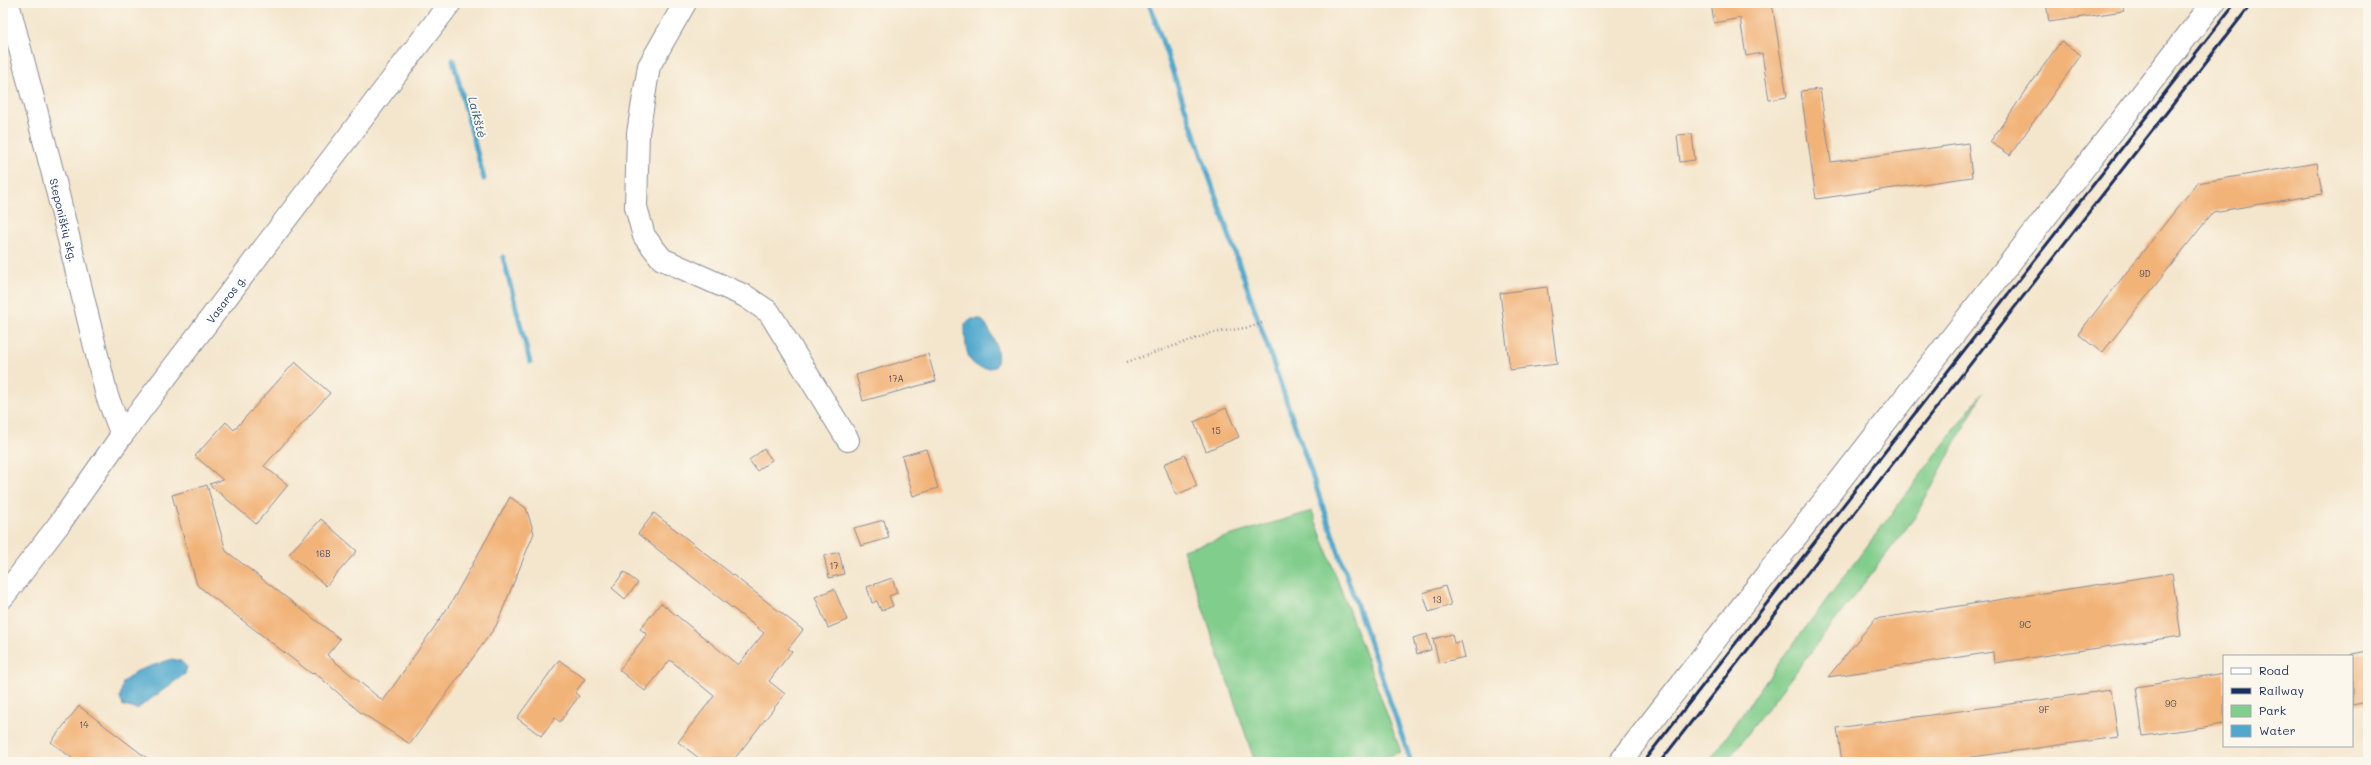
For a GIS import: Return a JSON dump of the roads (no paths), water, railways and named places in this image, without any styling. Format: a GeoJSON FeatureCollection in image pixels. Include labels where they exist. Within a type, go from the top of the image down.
{"type":"FeatureCollection","features":[{"type":"Feature","properties":{"kind":"street","name":"Steponiškių skg."},"geometry":{"type":"LineString","coordinates":[[8,3],[54,178],[107,396],[122,435]]}},
{"type":"Feature","properties":{"kind":"street","name":"Vasaros g."},"geometry":{"type":"LineString","coordinates":[[3,597],[60,523],[122,435],[450,3]]}},
{"type":"Feature","properties":{"kind":"street"},"geometry":{"type":"LineString","coordinates":[[685,3],[649,66],[638,132],[636,207],[644,236],[662,258],[745,296],[768,312],[848,440]]}},
{"type":"Feature","properties":{"kind":"street"},"geometry":{"type":"LineString","coordinates":[[1620,762],[2213,3]]}},
{"type":"Feature","properties":{"kind":"water"},"geometry":{"type":"Polygon","coordinates":[[[972,319],[981,319],[992,335],[998,355],[995,367],[985,368],[978,366],[972,363],[969,357],[965,341],[965,324],[972,319]]]}},
{"type":"Feature","properties":{"kind":"water"},"geometry":{"type":"Polygon","coordinates":[[[172,659],[181,661],[187,667],[185,674],[137,709],[123,706],[120,697],[123,682],[137,671],[172,659]]]}},
{"type":"Feature","properties":{"kind":"waterway"},"geometry":{"type":"LineString","coordinates":[[1149,3],[1411,762]]}},
{"type":"Feature","properties":{"kind":"waterway","name":"Laikštė"},"geometry":{"type":"LineString","coordinates":[[453,60],[484,179]]}},
{"type":"Feature","properties":{"kind":"waterway","name":"Laikštė"},"geometry":{"type":"LineString","coordinates":[[503,257],[530,362]]}},
{"type":"Feature","properties":{"kind":"railway"},"geometry":{"type":"LineString","coordinates":[[1643,762],[2235,3]]}},
{"type":"Feature","properties":{"kind":"railway"},"geometry":{"type":"LineString","coordinates":[[1660,762],[2252,3]]}}]}
